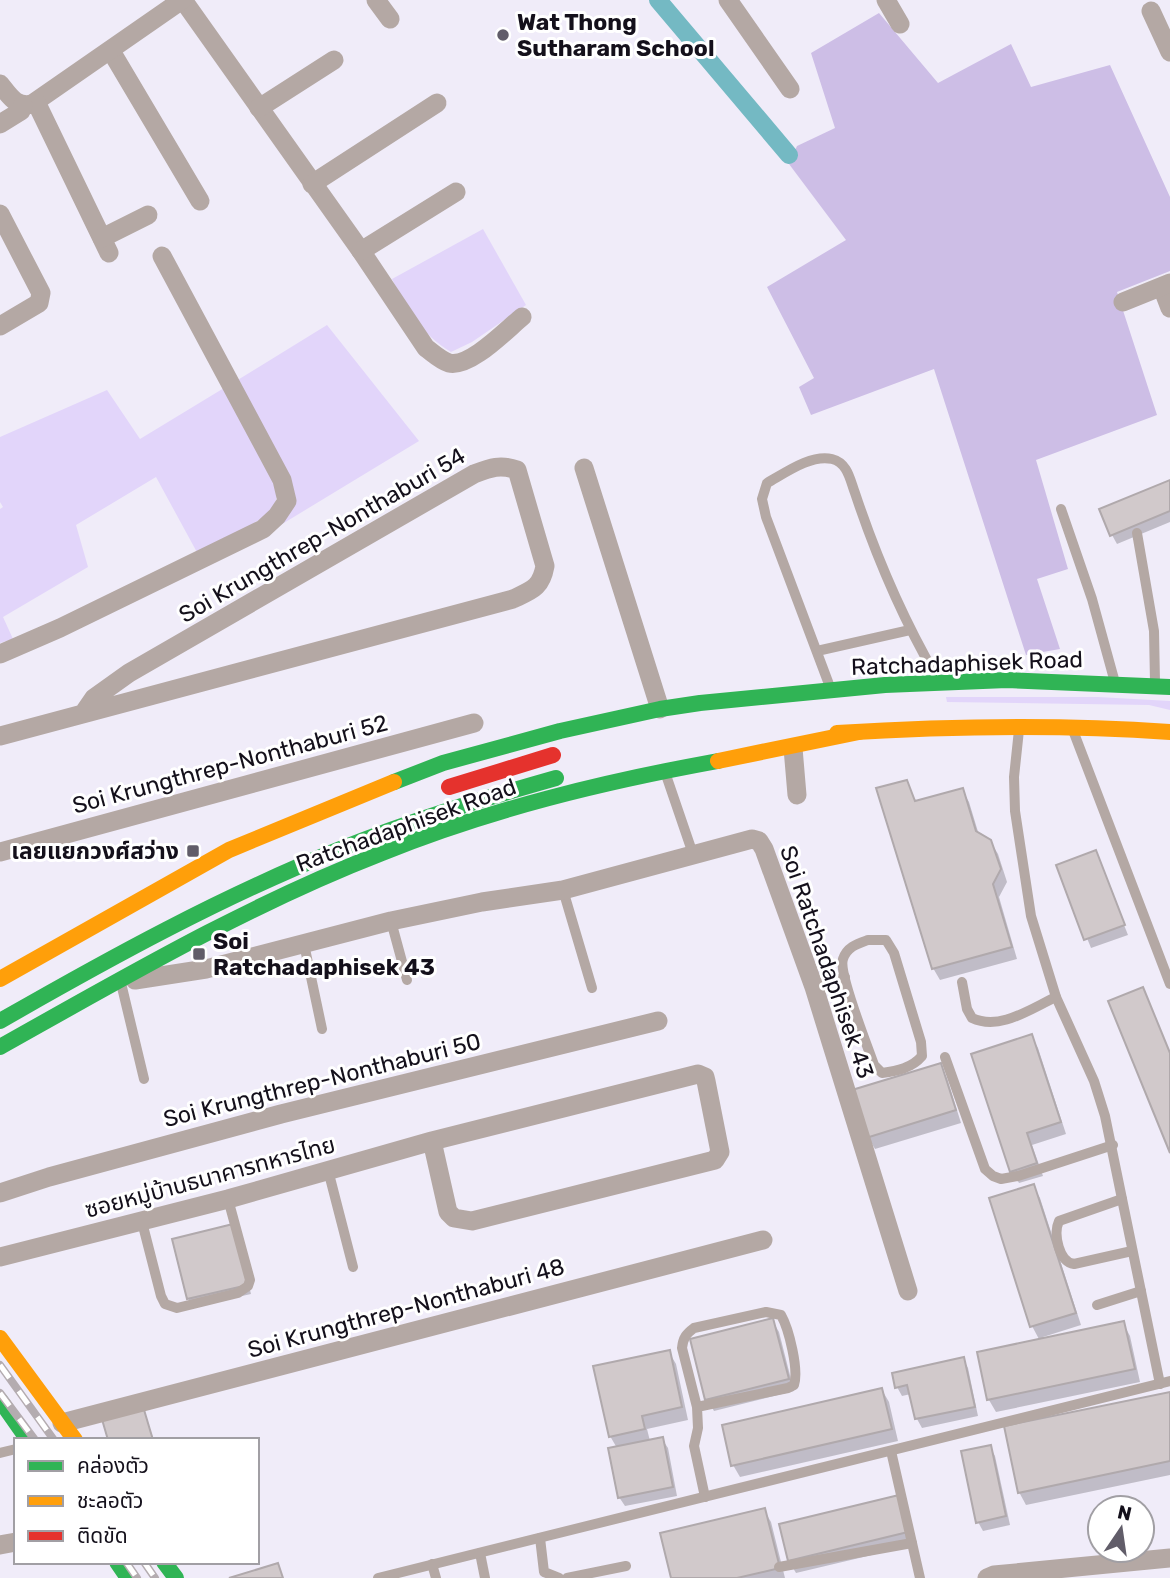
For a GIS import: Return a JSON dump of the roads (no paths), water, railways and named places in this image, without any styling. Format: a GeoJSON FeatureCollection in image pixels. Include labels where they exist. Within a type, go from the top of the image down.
{"type":"FeatureCollection","features":[{"type":"Feature","properties":{"kind":"main road","name":"Ratchadaphisek Road"},"geometry":{"type":"LineString","coordinates":[[0,979],[229,850],[430,768],[504,745],[660,709],[831,690],[1007,680],[1163,687]]}},
{"type":"Feature","properties":{"kind":"main road","name":"Ratchadaphisek Road"},"geometry":{"type":"LineString","coordinates":[[697,720],[766,698]]}},
{"type":"Feature","properties":{"kind":"main road","name":"Ratchadaphisek Road"},"geometry":{"type":"LineString","coordinates":[[727,743],[859,732],[1019,725],[1170,732]]}},
{"type":"Feature","properties":{"kind":"main road","name":"Ratchadaphisek Road"},"geometry":{"type":"LineString","coordinates":[[0,1047],[275,898],[377,855],[476,820],[568,792],[664,770],[793,748],[859,732]]}},
{"type":"Feature","properties":{"kind":"main road","name":"Ratchadaphisek Road"},"geometry":{"type":"LineString","coordinates":[[438,791],[559,753]]}},
{"type":"Feature","properties":{"kind":"main road","name":"Ratchadaphisek Road"},"geometry":{"type":"LineString","coordinates":[[0,1021],[137,945],[277,877],[389,830],[563,776]]}},
{"type":"Feature","properties":{"kind":"main road"},"geometry":{"type":"LineString","coordinates":[[94,926],[73,949],[70,960],[84,978],[93,981],[120,981]]}},
{"type":"Feature","properties":{"kind":"main road"},"geometry":{"type":"LineString","coordinates":[[0,1338],[73,1438]]}},
{"type":"Feature","properties":{"kind":"main road"},"geometry":{"type":"LineString","coordinates":[[2,1406],[26,1438]]}},
{"type":"Feature","properties":{"kind":"street"},"geometry":{"type":"LineString","coordinates":[[0,124],[111,51],[182,0],[361,250],[426,348],[438,358],[451,363],[469,360],[522,317]]}},
{"type":"Feature","properties":{"kind":"street"},"geometry":{"type":"LineString","coordinates":[[376,0],[390,19]]}},
{"type":"Feature","properties":{"kind":"street"},"geometry":{"type":"LineString","coordinates":[[728,0],[790,89]]}},
{"type":"Feature","properties":{"kind":"street"},"geometry":{"type":"LineString","coordinates":[[886,0],[900,24]]}},
{"type":"Feature","properties":{"kind":"street"},"geometry":{"type":"LineString","coordinates":[[1151,11],[1168,43]]}},
{"type":"Feature","properties":{"kind":"street"},"geometry":{"type":"LineString","coordinates":[[111,51],[200,201]]}},
{"type":"Feature","properties":{"kind":"street"},"geometry":{"type":"LineString","coordinates":[[259,108],[334,60]]}},
{"type":"Feature","properties":{"kind":"street"},"geometry":{"type":"LineString","coordinates":[[0,84],[15,102],[29,104]]}},
{"type":"Feature","properties":{"kind":"street"},"geometry":{"type":"LineString","coordinates":[[312,184],[437,103]]}},
{"type":"Feature","properties":{"kind":"street"},"geometry":{"type":"LineString","coordinates":[[29,104],[105,245],[148,215]]}},
{"type":"Feature","properties":{"kind":"street"},"geometry":{"type":"LineString","coordinates":[[361,250],[456,192]]}},
{"type":"Feature","properties":{"kind":"street"},"geometry":{"type":"LineString","coordinates":[[0,214],[41,293],[39,303],[0,326]]}},
{"type":"Feature","properties":{"kind":"street"},"geometry":{"type":"LineString","coordinates":[[0,654],[60,628],[263,529],[277,516],[287,501],[282,480],[162,256]]}},
{"type":"Feature","properties":{"kind":"street"},"geometry":{"type":"LineString","coordinates":[[1123,302],[1166,285],[1170,308]]}},
{"type":"Feature","properties":{"kind":"street","name":"Soi Krungthrep-Nonthaburi 54"},"geometry":{"type":"LineString","coordinates":[[0,736],[83,714],[513,599],[532,591],[542,580],[545,566],[517,470],[506,466],[493,467],[474,474],[129,673],[100,693],[83,714]]}},
{"type":"Feature","properties":{"kind":"street"},"geometry":{"type":"LineString","coordinates":[[584,468],[660,709]]}},
{"type":"Feature","properties":{"kind":"street","name":"Soi Krungthrep-Nonthaburi 52"},"geometry":{"type":"LineString","coordinates":[[0,852],[474,723]]}},
{"type":"Feature","properties":{"kind":"street"},"geometry":{"type":"LineString","coordinates":[[793,748],[797,795]]}},
{"type":"Feature","properties":{"kind":"street","name":"Soi Ratchadaphisek 43"},"geometry":{"type":"LineString","coordinates":[[120,981],[206,969],[391,921],[482,902],[564,890],[752,839],[759,841],[814,987],[908,1291]]}},
{"type":"Feature","properties":{"kind":"street","name":"Soi Krungthrep-Nonthaburi 50"},"geometry":{"type":"LineString","coordinates":[[0,1193],[49,1177],[281,1114],[658,1021]]}},
{"type":"Feature","properties":{"kind":"street","name":"ซอยหมู่บ้านธนาคารทหารไทย"},"geometry":{"type":"LineString","coordinates":[[0,1257],[142,1223],[432,1141],[698,1074],[705,1077],[720,1152],[715,1160],[472,1221],[454,1218],[448,1212],[432,1141]]}},
{"type":"Feature","properties":{"kind":"street","name":"Soi Krungthrep-Nonthaburi 48"},"geometry":{"type":"LineString","coordinates":[[62,1423],[763,1240]]}},
{"type":"Feature","properties":{"kind":"street"},"geometry":{"type":"LineString","coordinates":[[987,1578],[994,1575],[1170,1558]]}},
{"type":"Feature","properties":{"kind":"lane"},"geometry":{"type":"LineString","coordinates":[[831,690],[766,517],[762,499],[767,482],[797,466],[822,459],[835,459],[846,468],[910,630],[940,683]]}},
{"type":"Feature","properties":{"kind":"lane"},"geometry":{"type":"LineString","coordinates":[[1061,509],[1092,599],[1115,683]]}},
{"type":"Feature","properties":{"kind":"lane"},"geometry":{"type":"LineString","coordinates":[[1137,533],[1163,687]]}},
{"type":"Feature","properties":{"kind":"lane"},"geometry":{"type":"LineString","coordinates":[[817,651],[910,630]]}},
{"type":"Feature","properties":{"kind":"lane"},"geometry":{"type":"LineString","coordinates":[[378,1578],[1165,1382],[1132,1251],[1113,1145],[1094,1081],[1056,998],[1031,916],[1019,842],[1014,777],[1019,725]]}},
{"type":"Feature","properties":{"kind":"lane"},"geometry":{"type":"LineString","coordinates":[[1071,726],[1170,984]]}},
{"type":"Feature","properties":{"kind":"lane"},"geometry":{"type":"LineString","coordinates":[[664,770],[693,854]]}},
{"type":"Feature","properties":{"kind":"lane"},"geometry":{"type":"LineString","coordinates":[[564,890],[592,988]]}},
{"type":"Feature","properties":{"kind":"lane"},"geometry":{"type":"LineString","coordinates":[[391,921],[407,979]]}},
{"type":"Feature","properties":{"kind":"lane"},"geometry":{"type":"LineString","coordinates":[[868,940],[886,940],[894,953],[921,1042],[922,1056],[915,1065],[882,1073],[874,1066],[845,977],[842,961],[850,947],[868,940]]}},
{"type":"Feature","properties":{"kind":"lane"},"geometry":{"type":"LineString","coordinates":[[304,944],[322,1029]]}},
{"type":"Feature","properties":{"kind":"lane"},"geometry":{"type":"LineString","coordinates":[[814,987],[845,977]]}},
{"type":"Feature","properties":{"kind":"lane"},"geometry":{"type":"LineString","coordinates":[[120,981],[144,1079]]}},
{"type":"Feature","properties":{"kind":"lane"},"geometry":{"type":"LineString","coordinates":[[962,982],[967,1009],[972,1018],[985,1024],[1003,1021],[1056,998]]}},
{"type":"Feature","properties":{"kind":"lane"},"geometry":{"type":"LineString","coordinates":[[945,1057],[985,1168],[993,1176],[1001,1179],[1018,1176],[1113,1145]]}},
{"type":"Feature","properties":{"kind":"lane"},"geometry":{"type":"LineString","coordinates":[[328,1170],[353,1267]]}},
{"type":"Feature","properties":{"kind":"lane"},"geometry":{"type":"LineString","coordinates":[[142,1223],[160,1296],[165,1304],[177,1308],[238,1293],[248,1286],[250,1280],[228,1199]]}},
{"type":"Feature","properties":{"kind":"lane"},"geometry":{"type":"LineString","coordinates":[[1122,1199],[1059,1222],[1056,1235],[1063,1259],[1067,1263],[1074,1264],[1132,1251]]}},
{"type":"Feature","properties":{"kind":"lane"},"geometry":{"type":"LineString","coordinates":[[1097,1305],[1141,1291]]}},
{"type":"Feature","properties":{"kind":"lane"},"geometry":{"type":"LineString","coordinates":[[697,1407],[794,1385],[794,1363],[781,1315],[766,1312],[694,1328],[686,1335],[682,1348],[697,1407],[698,1428],[694,1446],[705,1497]]}},
{"type":"Feature","properties":{"kind":"lane"},"geometry":{"type":"LineString","coordinates":[[891,1451],[920,1578]]}},
{"type":"Feature","properties":{"kind":"lane"},"geometry":{"type":"LineString","coordinates":[[540,1538],[544,1572],[559,1578]]}},
{"type":"Feature","properties":{"kind":"lane"},"geometry":{"type":"LineString","coordinates":[[779,1567],[912,1543]]}},
{"type":"Feature","properties":{"kind":"lane"},"geometry":{"type":"LineString","coordinates":[[480,1553],[485,1578]]}},
{"type":"Feature","properties":{"kind":"lane"},"geometry":{"type":"LineString","coordinates":[[432,1564],[436,1578]]}},
{"type":"Feature","properties":{"kind":"lane"},"geometry":{"type":"LineString","coordinates":[[567,1578],[626,1566]]}},
{"type":"Feature","properties":{"kind":"waterway"},"geometry":{"type":"LineString","coordinates":[[658,0],[789,155]]}},
{"type":"Feature","properties":{"kind":"railway"},"geometry":{"type":"LineString","coordinates":[[0,1365],[53,1438]]}},
{"type":"Feature","properties":{"kind":"railway"},"geometry":{"type":"LineString","coordinates":[[0,1393],[34,1438]]}},
{"type":"Feature","properties":{"kind":"railway"},"geometry":{"type":"LineString","coordinates":[[127,1564],[137,1578]]}},
{"type":"Feature","properties":{"kind":"railway"},"geometry":{"type":"LineString","coordinates":[[145,1564],[155,1578]]}},
{"type":"Feature","properties":{"kind":"place","name":"Wat Thong Sutharam School"},"geometry":{"type":"Point","coordinates":[503,35]}},
{"type":"Feature","properties":{"kind":"place","name":"เลยแยกวงศ์สว่าง"},"geometry":{"type":"Point","coordinates":[193,851]}},
{"type":"Feature","properties":{"kind":"place","name":"Soi Ratchadaphisek 43"},"geometry":{"type":"Point","coordinates":[199,954]}}]}
